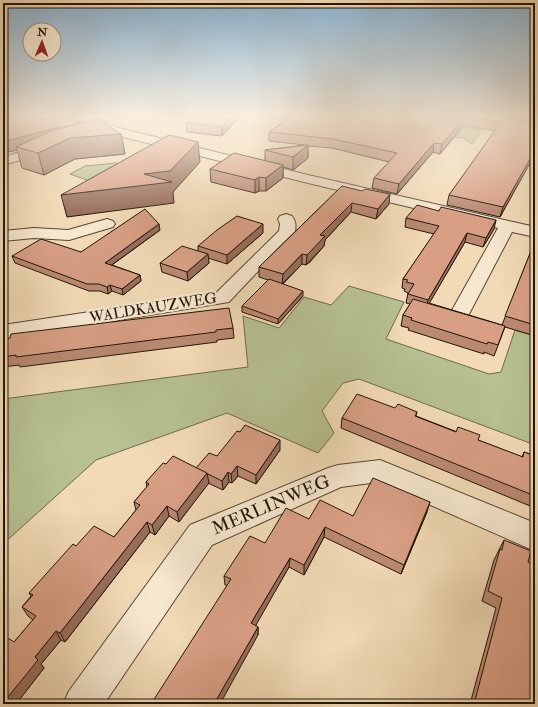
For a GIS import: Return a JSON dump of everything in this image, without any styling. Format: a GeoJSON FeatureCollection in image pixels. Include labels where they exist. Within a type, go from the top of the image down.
{"type":"FeatureCollection","features":[{"type":"Feature","properties":{"kind":"street"},"geometry":{"type":"LineString","coordinates":[[3,160],[42,149]]}},
{"type":"Feature","properties":{"kind":"street"},"geometry":{"type":"LineString","coordinates":[[188,149],[308,179],[535,232]]}},
{"type":"Feature","properties":{"kind":"street","name":"WALDKAUZWEG"},"geometry":{"type":"LineString","coordinates":[[3,332],[222,298],[287,232],[288,224],[286,219]]}},
{"type":"Feature","properties":{"kind":"street"},"geometry":{"type":"LineString","coordinates":[[3,236],[34,233],[69,236],[107,224]]}},
{"type":"Feature","properties":{"kind":"street"},"geometry":{"type":"LineString","coordinates":[[461,312],[507,226]]}},
{"type":"Feature","properties":{"kind":"street","name":"MERLINWEG"},"geometry":{"type":"LineString","coordinates":[[82,704],[201,535],[338,476],[380,471],[535,537]]}},
{"type":"Feature","properties":{"kind":"green space"},"geometry":{"type":"Polygon","coordinates":[[[116,163],[128,165],[95,183],[70,174],[85,166],[116,163]]]}},
{"type":"Feature","properties":{"kind":"green space"},"geometry":{"type":"Polygon","coordinates":[[[349,286],[404,302],[386,339],[489,374],[501,372],[515,330],[535,336],[535,445],[359,379],[343,383],[322,411],[334,433],[318,453],[227,413],[96,460],[3,544],[3,399],[248,367],[243,316],[279,328],[304,297],[331,305],[349,286]]]}},
{"type":"Feature","properties":{"kind":"building"},"geometry":{"type":"Polygon","coordinates":[[[23,149],[47,149],[38,153],[23,149]]]}},
{"type":"Feature","properties":{"kind":"building"},"geometry":{"type":"Polygon","coordinates":[[[144,149],[191,149],[170,171],[144,174],[172,182],[61,195],[144,149]]]}},
{"type":"Feature","properties":{"kind":"building"},"geometry":{"type":"Polygon","coordinates":[[[274,149],[303,149],[293,157],[265,150],[274,149]]]}},
{"type":"Feature","properties":{"kind":"building"},"geometry":{"type":"Polygon","coordinates":[[[379,149],[429,149],[399,184],[374,178],[397,153],[379,149]]]}},
{"type":"Feature","properties":{"kind":"building"},"geometry":{"type":"Polygon","coordinates":[[[482,149],[535,149],[503,207],[449,195],[482,149]]]}},
{"type":"Feature","properties":{"kind":"building"},"geometry":{"type":"Polygon","coordinates":[[[234,153],[283,165],[266,178],[259,177],[255,180],[210,169],[234,153]]]}},
{"type":"Feature","properties":{"kind":"building"},"geometry":{"type":"Polygon","coordinates":[[[342,186],[362,191],[365,189],[390,194],[378,209],[352,203],[320,235],[325,236],[310,252],[307,255],[302,254],[283,274],[259,267],[342,186]]]}},
{"type":"Feature","properties":{"kind":"building"},"geometry":{"type":"Polygon","coordinates":[[[417,205],[439,211],[441,207],[496,220],[486,238],[467,233],[428,300],[408,294],[414,284],[406,282],[408,280],[403,279],[439,226],[406,218],[417,205]]]}},
{"type":"Feature","properties":{"kind":"building"},"geometry":{"type":"Polygon","coordinates":[[[145,209],[159,224],[105,263],[140,275],[122,289],[110,285],[107,287],[99,284],[87,284],[12,256],[41,239],[81,252],[145,209]]]}},
{"type":"Feature","properties":{"kind":"building"},"geometry":{"type":"Polygon","coordinates":[[[237,216],[263,224],[227,255],[198,246],[217,230],[237,216]]]}},
{"type":"Feature","properties":{"kind":"building"},"geometry":{"type":"Polygon","coordinates":[[[535,241],[535,325],[505,316],[535,241]]]}},
{"type":"Feature","properties":{"kind":"building"},"geometry":{"type":"Polygon","coordinates":[[[182,246],[208,254],[187,272],[160,263],[182,246]]]}},
{"type":"Feature","properties":{"kind":"building"},"geometry":{"type":"Polygon","coordinates":[[[269,279],[303,291],[278,319],[242,306],[269,279]]]}},
{"type":"Feature","properties":{"kind":"building"},"geometry":{"type":"Polygon","coordinates":[[[413,299],[505,326],[498,345],[488,342],[487,344],[411,320],[412,318],[403,315],[413,299]]]}},
{"type":"Feature","properties":{"kind":"building"},"geometry":{"type":"Polygon","coordinates":[[[229,308],[233,328],[216,330],[216,332],[16,357],[16,355],[3,357],[3,339],[10,338],[11,334],[229,308]]]}},
{"type":"Feature","properties":{"kind":"building"},"geometry":{"type":"Polygon","coordinates":[[[357,394],[395,408],[398,404],[417,412],[415,416],[456,432],[458,427],[480,435],[478,440],[523,457],[524,452],[535,456],[535,496],[342,418],[357,394]]]}},
{"type":"Feature","properties":{"kind":"building"},"geometry":{"type":"Polygon","coordinates":[[[245,425],[280,440],[256,475],[237,466],[231,474],[228,472],[222,481],[196,468],[209,453],[217,456],[237,431],[240,432],[245,425]]]}},
{"type":"Feature","properties":{"kind":"building"},"geometry":{"type":"Polygon","coordinates":[[[173,456],[207,473],[177,512],[167,506],[152,525],[147,522],[60,633],[56,631],[35,657],[38,660],[3,703],[3,635],[14,642],[36,616],[22,607],[33,595],[29,593],[73,544],[76,546],[94,526],[114,537],[140,505],[134,502],[149,484],[146,482],[163,463],[166,464],[173,456]]]}},
{"type":"Feature","properties":{"kind":"building"},"geometry":{"type":"Polygon","coordinates":[[[373,478],[430,502],[404,565],[325,527],[304,565],[290,558],[251,623],[258,627],[214,704],[151,704],[231,579],[224,576],[250,536],[265,543],[286,508],[309,519],[320,500],[353,516],[373,478]]]}},
{"type":"Feature","properties":{"kind":"building"},"geometry":{"type":"Polygon","coordinates":[[[504,540],[531,551],[528,562],[535,565],[535,704],[474,704],[502,598],[488,591],[504,540]]]}}]}
